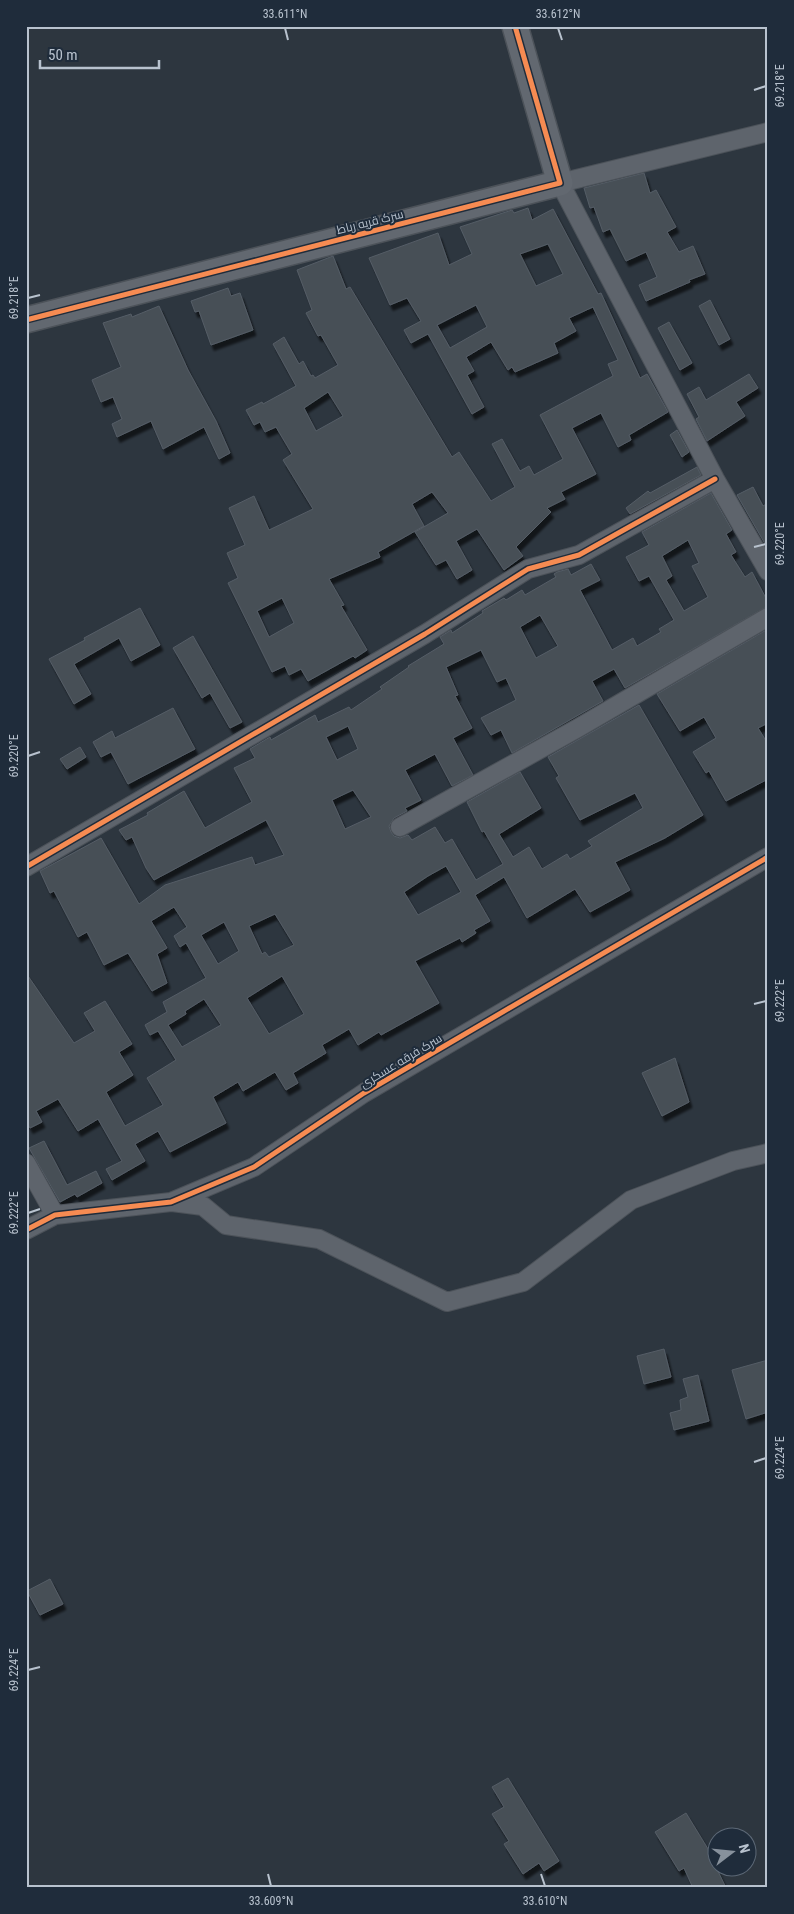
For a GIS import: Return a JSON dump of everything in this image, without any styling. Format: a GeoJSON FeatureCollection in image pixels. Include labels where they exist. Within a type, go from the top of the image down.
{"type":"FeatureCollection","features":[{"type":"Feature","properties":{"kind":"street"},"geometry":{"type":"LineString","coordinates":[[516,26],[560,183],[714,478],[768,571]]}},
{"type":"Feature","properties":{"kind":"street"},"geometry":{"type":"LineString","coordinates":[[560,183],[768,132]]}},
{"type":"Feature","properties":{"kind":"street","name":"سرک قریه رباط"},"geometry":{"type":"LineString","coordinates":[[26,320],[560,183]]}},
{"type":"Feature","properties":{"kind":"street"},"geometry":{"type":"LineString","coordinates":[[26,867],[425,634],[528,569],[579,555],[714,478]]}},
{"type":"Feature","properties":{"kind":"street"},"geometry":{"type":"LineString","coordinates":[[400,827],[578,728],[768,617]]}},
{"type":"Feature","properties":{"kind":"street","name":"سرک فرقه عسکری"},"geometry":{"type":"LineString","coordinates":[[26,1230],[55,1215],[171,1202],[254,1167],[364,1093],[768,857]]}},
{"type":"Feature","properties":{"kind":"street"},"geometry":{"type":"LineString","coordinates":[[171,1202],[203,1206],[226,1226],[319,1239],[447,1302],[522,1282],[631,1200],[733,1161],[768,1153]]}},
{"type":"Feature","properties":{"kind":"street"},"geometry":{"type":"LineString","coordinates":[[26,1163],[55,1215]]}},
{"type":"Feature","properties":{"kind":"building"},"geometry":{"type":"Polygon","coordinates":[[[644,173],[650,193],[656,190],[676,227],[667,232],[679,252],[693,246],[705,274],[646,301],[639,285],[657,277],[646,252],[626,261],[610,229],[603,232],[594,207],[590,208],[584,188],[644,173]]]}},
{"type":"Feature","properties":{"kind":"building"},"geometry":{"type":"Polygon","coordinates":[[[528,208],[532,220],[553,209],[598,294],[601,293],[640,378],[647,374],[668,412],[629,435],[631,440],[618,447],[601,413],[572,428],[596,474],[561,492],[565,499],[547,508],[551,512],[516,547],[523,556],[504,570],[477,529],[456,541],[472,570],[457,579],[446,560],[436,565],[415,532],[448,513],[432,492],[412,504],[424,526],[378,552],[380,557],[329,579],[344,605],[341,606],[367,650],[355,658],[353,656],[308,681],[301,669],[289,675],[285,666],[272,672],[228,583],[238,578],[227,553],[245,545],[229,508],[254,496],[269,530],[313,509],[283,460],[292,454],[276,427],[265,432],[260,422],[254,425],[246,410],[262,402],[263,404],[296,386],[273,344],[284,337],[299,364],[303,361],[311,376],[313,375],[315,378],[338,365],[321,335],[318,336],[306,313],[312,310],[297,270],[333,256],[346,289],[350,287],[452,457],[459,452],[491,501],[515,487],[492,444],[502,439],[520,471],[529,466],[534,475],[563,459],[540,415],[613,376],[608,364],[618,360],[593,307],[569,318],[576,331],[554,343],[558,353],[515,372],[512,367],[508,370],[491,342],[466,357],[474,371],[467,375],[484,407],[472,414],[428,334],[411,343],[404,330],[421,321],[407,298],[390,305],[369,258],[438,233],[449,265],[472,254],[460,227],[512,210],[514,213],[528,208]],[[548,244],[520,254],[536,286],[563,274],[548,244]],[[476,305],[437,325],[450,348],[487,327],[476,305]],[[328,392],[304,408],[316,431],[343,416],[328,392]],[[282,598],[257,611],[269,637],[294,623],[282,598]]]}},
{"type":"Feature","properties":{"kind":"building"},"geometry":{"type":"Polygon","coordinates":[[[228,288],[231,296],[240,293],[253,330],[211,345],[199,311],[195,312],[191,301],[228,288]]]}},
{"type":"Feature","properties":{"kind":"building"},"geometry":{"type":"Polygon","coordinates":[[[710,300],[730,339],[719,345],[699,306],[710,300]]]}},
{"type":"Feature","properties":{"kind":"building"},"geometry":{"type":"Polygon","coordinates":[[[159,306],[188,370],[216,421],[230,453],[219,459],[204,427],[163,449],[151,421],[117,437],[112,424],[122,419],[113,397],[101,402],[92,380],[121,367],[103,323],[131,314],[132,317],[159,306]]]}},
{"type":"Feature","properties":{"kind":"building"},"geometry":{"type":"Polygon","coordinates":[[[669,322],[692,363],[680,370],[658,328],[669,322]]]}},
{"type":"Feature","properties":{"kind":"building"},"geometry":{"type":"Polygon","coordinates":[[[749,374],[758,388],[736,402],[745,416],[707,441],[696,419],[699,417],[687,394],[699,387],[706,400],[749,374]]]}},
{"type":"Feature","properties":{"kind":"building"},"geometry":{"type":"Polygon","coordinates":[[[677,430],[689,452],[682,457],[670,435],[677,430]]]}},
{"type":"Feature","properties":{"kind":"building"},"geometry":{"type":"Polygon","coordinates":[[[697,467],[701,475],[630,514],[626,508],[648,491],[650,493],[697,467]]]}},
{"type":"Feature","properties":{"kind":"building"},"geometry":{"type":"Polygon","coordinates":[[[753,487],[763,506],[768,503],[768,549],[737,495],[753,487]]]}},
{"type":"Feature","properties":{"kind":"building"},"geometry":{"type":"Polygon","coordinates":[[[711,493],[732,530],[726,534],[736,552],[731,555],[745,577],[752,572],[768,602],[768,606],[625,688],[614,669],[592,681],[603,701],[512,753],[501,730],[491,735],[481,718],[516,700],[506,678],[497,682],[481,650],[446,667],[458,695],[455,696],[472,728],[453,738],[473,775],[452,786],[435,754],[405,770],[421,800],[405,808],[407,811],[394,818],[389,826],[394,836],[400,838],[408,835],[412,840],[435,827],[445,843],[452,839],[476,880],[503,864],[484,831],[482,832],[467,802],[520,772],[541,808],[499,834],[513,857],[529,847],[542,869],[567,854],[570,859],[592,846],[588,841],[643,808],[635,793],[580,820],[556,778],[559,776],[548,757],[639,705],[703,815],[665,838],[615,862],[630,890],[590,912],[575,889],[527,918],[504,877],[475,895],[490,921],[474,930],[476,933],[462,942],[460,938],[415,961],[439,1003],[381,1035],[379,1032],[358,1045],[349,1029],[322,1045],[326,1053],[293,1073],[298,1083],[286,1090],[275,1072],[243,1091],[238,1082],[213,1097],[226,1123],[170,1152],[158,1131],[135,1144],[145,1161],[112,1180],[106,1169],[122,1161],[98,1119],[78,1131],[58,1099],[36,1111],[42,1122],[30,1128],[26,1121],[26,973],[74,1043],[95,1031],[84,1013],[105,1001],[132,1044],[119,1052],[133,1075],[106,1092],[125,1126],[163,1105],[147,1078],[176,1060],[158,1031],[150,1035],[145,1025],[167,1012],[163,1002],[206,978],[186,943],[180,947],[174,936],[187,927],[174,907],[151,921],[167,948],[157,954],[167,983],[152,991],[128,953],[104,965],[87,932],[78,937],[54,891],[50,893],[40,871],[101,838],[139,904],[165,885],[252,857],[255,865],[284,855],[266,820],[154,880],[146,868],[132,837],[126,840],[119,830],[148,815],[147,813],[184,791],[205,828],[252,802],[234,768],[255,758],[250,749],[270,737],[271,740],[315,715],[318,722],[349,707],[351,710],[382,689],[380,687],[408,666],[444,644],[440,637],[451,630],[452,633],[504,598],[506,600],[522,590],[525,595],[556,577],[554,574],[557,572],[568,569],[571,575],[591,564],[600,580],[580,590],[612,650],[633,638],[637,646],[661,632],[659,629],[674,620],[649,576],[639,581],[626,557],[649,545],[642,532],[711,493]],[[688,540],[662,556],[672,576],[666,580],[684,611],[708,597],[692,566],[699,563],[688,540]],[[540,615],[520,627],[536,658],[558,646],[540,615]],[[348,726],[326,737],[337,760],[358,749],[348,726]],[[353,790],[332,800],[345,829],[371,817],[353,790]],[[446,866],[404,892],[418,915],[461,892],[446,866]],[[275,914],[249,926],[262,954],[265,952],[269,957],[294,945],[275,914]],[[224,922],[201,935],[218,964],[239,951],[224,922]],[[282,976],[247,998],[269,1034],[304,1014],[282,976]],[[204,999],[185,1011],[186,1014],[168,1025],[182,1047],[221,1025],[204,999]]]}},
{"type":"Feature","properties":{"kind":"building"},"geometry":{"type":"Polygon","coordinates":[[[140,608],[160,645],[131,661],[119,638],[74,664],[91,694],[74,704],[49,659],[140,608]]]}},
{"type":"Feature","properties":{"kind":"building"},"geometry":{"type":"Polygon","coordinates":[[[768,629],[768,723],[758,728],[768,744],[768,779],[726,801],[709,771],[706,773],[693,752],[716,738],[704,717],[680,731],[657,694],[768,629]]]}},
{"type":"Feature","properties":{"kind":"building"},"geometry":{"type":"Polygon","coordinates":[[[193,636],[242,722],[230,728],[210,693],[202,698],[173,648],[193,636]]]}},
{"type":"Feature","properties":{"kind":"building"},"geometry":{"type":"Polygon","coordinates":[[[173,708],[195,749],[128,784],[111,752],[101,757],[93,742],[112,731],[115,738],[173,708]]]}},
{"type":"Feature","properties":{"kind":"building"},"geometry":{"type":"Polygon","coordinates":[[[80,747],[86,757],[67,769],[60,759],[80,747]]]}},
{"type":"Feature","properties":{"kind":"building"},"geometry":{"type":"Polygon","coordinates":[[[675,1058],[689,1102],[662,1116],[642,1073],[675,1058]]]}},
{"type":"Feature","properties":{"kind":"building"},"geometry":{"type":"Polygon","coordinates":[[[44,1141],[67,1185],[96,1171],[102,1183],[77,1197],[75,1194],[60,1202],[29,1148],[44,1141]]]}},
{"type":"Feature","properties":{"kind":"building"},"geometry":{"type":"Polygon","coordinates":[[[664,1349],[671,1377],[644,1384],[637,1356],[664,1349]]]}},
{"type":"Feature","properties":{"kind":"building"},"geometry":{"type":"Polygon","coordinates":[[[768,1360],[768,1412],[746,1419],[732,1370],[768,1360]]]}},
{"type":"Feature","properties":{"kind":"building"},"geometry":{"type":"Polygon","coordinates":[[[698,1375],[709,1421],[674,1430],[670,1413],[681,1410],[680,1400],[688,1397],[683,1379],[698,1375]]]}},
{"type":"Feature","properties":{"kind":"building"},"geometry":{"type":"Polygon","coordinates":[[[50,1579],[63,1604],[40,1615],[27,1591],[50,1579]]]}},
{"type":"Feature","properties":{"kind":"building"},"geometry":{"type":"Polygon","coordinates":[[[508,1778],[559,1861],[544,1871],[539,1863],[523,1874],[504,1844],[509,1841],[492,1814],[504,1807],[492,1787],[508,1778]]]}},
{"type":"Feature","properties":{"kind":"building"},"geometry":{"type":"Polygon","coordinates":[[[686,1813],[706,1846],[706,1876],[720,1876],[726,1888],[693,1888],[684,1868],[679,1871],[655,1832],[686,1813]]]}},
{"type":"Feature","properties":{"kind":"cycle path"},"geometry":{"type":"LineString","coordinates":[[26,320],[560,183],[515,26]]}},
{"type":"Feature","properties":{"kind":"cycle path"},"geometry":{"type":"LineString","coordinates":[[26,867],[425,634],[528,569],[579,555],[715,479]]}},
{"type":"Feature","properties":{"kind":"cycle path"},"geometry":{"type":"LineString","coordinates":[[26,1230],[55,1215],[171,1202],[254,1167],[364,1093],[768,857]]}}]}
